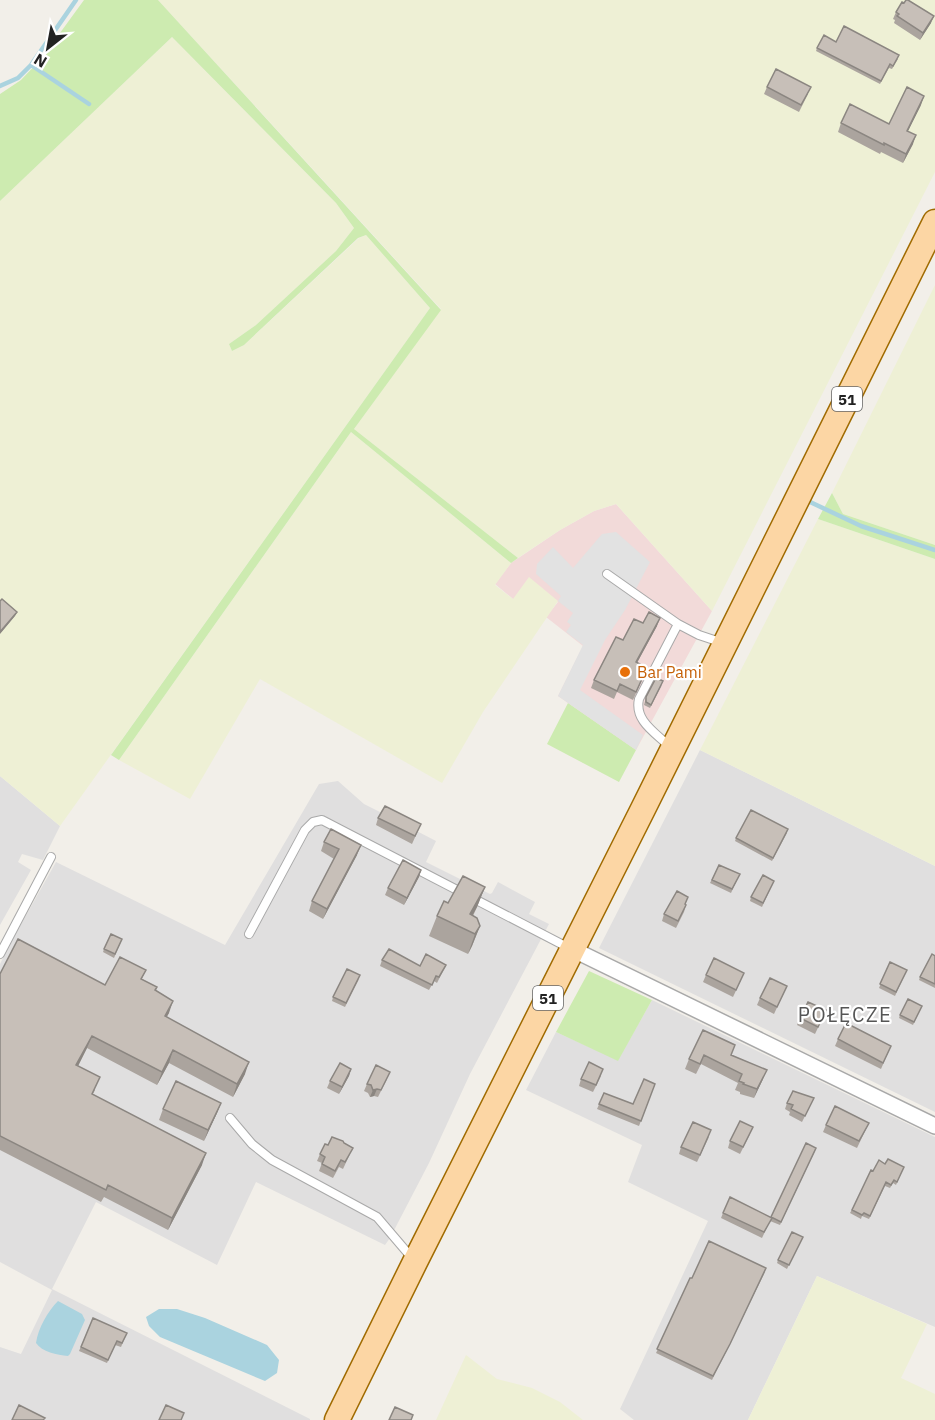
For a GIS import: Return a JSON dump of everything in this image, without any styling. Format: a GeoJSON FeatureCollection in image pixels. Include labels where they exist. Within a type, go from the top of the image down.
{"type":"FeatureCollection","features":[{"type":"Feature","properties":{"kind":"main road","name":"51"},"geometry":{"type":"LineString","coordinates":[[337,1420],[935,222]]}},
{"type":"Feature","properties":{"kind":"street"},"geometry":{"type":"LineString","coordinates":[[572,949],[935,1126]]}},
{"type":"Feature","properties":{"kind":"lane"},"geometry":{"type":"LineString","coordinates":[[607,574],[678,624],[724,644]]}},
{"type":"Feature","properties":{"kind":"lane"},"geometry":{"type":"LineString","coordinates":[[672,748],[639,716],[637,707],[678,624]]}},
{"type":"Feature","properties":{"kind":"lane"},"geometry":{"type":"LineString","coordinates":[[249,934],[305,830],[313,822],[321,820],[572,949]]}},
{"type":"Feature","properties":{"kind":"lane"},"geometry":{"type":"LineString","coordinates":[[0,954],[51,857]]}},
{"type":"Feature","properties":{"kind":"lane"},"geometry":{"type":"LineString","coordinates":[[230,1118],[252,1144],[272,1160],[377,1217],[415,1262]]}},
{"type":"Feature","properties":{"kind":"shaded area"},"geometry":{"type":"Polygon","coordinates":[[[616,504],[712,611],[636,750],[558,696],[583,646],[546,617],[558,602],[513,599],[495,584],[511,563],[560,530],[594,511],[616,504]]]}},
{"type":"Feature","properties":{"kind":"shaded area"},"geometry":{"type":"Polygon","coordinates":[[[616,532],[650,562],[625,610],[605,640],[580,690],[643,735],[636,750],[558,696],[583,645],[566,632],[571,625],[567,622],[573,613],[558,601],[561,596],[536,574],[537,564],[553,547],[573,568],[602,534],[616,532]]]}},
{"type":"Feature","properties":{"kind":"shaded area"},"geometry":{"type":"Polygon","coordinates":[[[700,750],[935,866],[935,1112],[599,948],[700,750]]]}},
{"type":"Feature","properties":{"kind":"shaded area"},"geometry":{"type":"Polygon","coordinates":[[[0,776],[60,826],[43,860],[22,854],[18,862],[31,870],[0,925],[0,776]]]}},
{"type":"Feature","properties":{"kind":"shaded area"},"geometry":{"type":"Polygon","coordinates":[[[338,781],[364,804],[436,841],[426,862],[490,894],[498,882],[535,902],[529,914],[549,924],[470,1074],[429,1163],[390,1238],[385,1245],[256,1182],[217,1265],[96,1202],[52,1289],[310,1420],[0,1420],[0,1347],[21,1354],[52,1290],[0,1262],[0,964],[10,944],[56,862],[225,945],[319,784],[338,781]]]}},
{"type":"Feature","properties":{"kind":"shaded area"},"geometry":{"type":"Polygon","coordinates":[[[652,1000],[935,1137],[935,1327],[817,1276],[748,1420],[634,1420],[620,1409],[708,1221],[628,1182],[642,1145],[526,1090],[556,1032],[618,1060],[652,1000]]]}},
{"type":"Feature","properties":{"kind":"green space"},"geometry":{"type":"Polygon","coordinates":[[[84,0],[158,0],[441,310],[354,429],[518,558],[511,563],[351,432],[119,760],[111,755],[430,308],[366,235],[358,238],[244,345],[232,351],[229,344],[256,325],[336,251],[354,228],[336,203],[172,37],[0,201],[0,94],[21,80],[41,59],[84,0]]]}},
{"type":"Feature","properties":{"kind":"green space"},"geometry":{"type":"Polygon","coordinates":[[[158,0],[935,0],[935,172],[712,611],[616,504],[594,511],[518,558],[354,429],[441,309],[158,0]]]}},
{"type":"Feature","properties":{"kind":"green space"},"geometry":{"type":"Polygon","coordinates":[[[172,37],[336,203],[354,228],[336,251],[256,325],[229,344],[232,351],[244,345],[359,238],[366,235],[430,308],[60,826],[0,776],[0,201],[172,37]]]}},
{"type":"Feature","properties":{"kind":"green space"},"geometry":{"type":"Polygon","coordinates":[[[935,285],[935,545],[843,514],[832,493],[935,285]]]}},
{"type":"Feature","properties":{"kind":"green space"},"geometry":{"type":"Polygon","coordinates":[[[351,432],[511,563],[495,585],[513,599],[529,577],[558,601],[483,712],[442,783],[260,679],[190,799],[119,760],[351,432]]]}},
{"type":"Feature","properties":{"kind":"green space"},"geometry":{"type":"Polygon","coordinates":[[[832,493],[843,514],[935,545],[935,559],[818,519],[832,493]]]}},
{"type":"Feature","properties":{"kind":"green space"},"geometry":{"type":"Polygon","coordinates":[[[818,519],[935,559],[935,866],[700,750],[818,519]]]}},
{"type":"Feature","properties":{"kind":"green space"},"geometry":{"type":"Polygon","coordinates":[[[568,703],[636,750],[619,782],[547,744],[568,703]]]}},
{"type":"Feature","properties":{"kind":"green space"},"geometry":{"type":"Polygon","coordinates":[[[589,971],[652,1000],[618,1061],[556,1032],[589,971]]]}},
{"type":"Feature","properties":{"kind":"green space"},"geometry":{"type":"Polygon","coordinates":[[[817,1276],[927,1324],[901,1378],[935,1394],[935,1420],[748,1420],[817,1276]]]}},
{"type":"Feature","properties":{"kind":"green space"},"geometry":{"type":"Polygon","coordinates":[[[466,1355],[497,1379],[532,1388],[560,1402],[583,1420],[436,1420],[466,1355]]]}},
{"type":"Feature","properties":{"kind":"water"},"geometry":{"type":"Polygon","coordinates":[[[58,1301],[82,1314],[85,1320],[68,1356],[46,1351],[36,1343],[44,1320],[58,1301]]]}},
{"type":"Feature","properties":{"kind":"water"},"geometry":{"type":"Polygon","coordinates":[[[159,1309],[177,1309],[205,1318],[267,1345],[279,1360],[277,1373],[265,1381],[160,1337],[149,1326],[146,1317],[159,1309]]]}},
{"type":"Feature","properties":{"kind":"building"},"geometry":{"type":"Polygon","coordinates":[[[906,0],[934,16],[923,33],[897,16],[899,14],[896,12],[906,0]]]}},
{"type":"Feature","properties":{"kind":"building"},"geometry":{"type":"Polygon","coordinates":[[[844,26],[899,55],[893,66],[890,64],[881,81],[817,48],[824,35],[836,42],[844,26]]]}},
{"type":"Feature","properties":{"kind":"building"},"geometry":{"type":"Polygon","coordinates":[[[776,69],[811,87],[801,105],[767,87],[776,69]]]}},
{"type":"Feature","properties":{"kind":"building"},"geometry":{"type":"Polygon","coordinates":[[[907,87],[924,96],[907,131],[916,135],[906,154],[841,123],[850,104],[889,124],[907,87]]]}},
{"type":"Feature","properties":{"kind":"building"},"geometry":{"type":"Polygon","coordinates":[[[2,599],[17,612],[0,632],[0,601],[2,599]]]}},
{"type":"Feature","properties":{"kind":"building"},"geometry":{"type":"Polygon","coordinates":[[[649,612],[660,618],[636,662],[647,668],[636,692],[620,684],[617,691],[594,680],[616,637],[623,640],[634,619],[643,623],[649,612]]]}},
{"type":"Feature","properties":{"kind":"building"},"geometry":{"type":"Polygon","coordinates":[[[656,678],[663,681],[651,705],[646,702],[646,697],[656,678]]]}},
{"type":"Feature","properties":{"kind":"building"},"geometry":{"type":"Polygon","coordinates":[[[385,806],[421,824],[415,836],[378,818],[385,806]]]}},
{"type":"Feature","properties":{"kind":"building"},"geometry":{"type":"Polygon","coordinates":[[[751,810],[788,829],[773,858],[736,838],[751,810]]]}},
{"type":"Feature","properties":{"kind":"building"},"geometry":{"type":"Polygon","coordinates":[[[331,829],[361,845],[327,909],[312,901],[339,849],[324,842],[331,829]]]}},
{"type":"Feature","properties":{"kind":"building"},"geometry":{"type":"Polygon","coordinates":[[[403,860],[421,870],[407,898],[388,888],[403,860]]]}},
{"type":"Feature","properties":{"kind":"building"},"geometry":{"type":"Polygon","coordinates":[[[719,865],[740,874],[732,889],[712,880],[719,865]]]}},
{"type":"Feature","properties":{"kind":"building"},"geometry":{"type":"Polygon","coordinates":[[[763,875],[774,881],[763,903],[751,897],[763,875]]]}},
{"type":"Feature","properties":{"kind":"building"},"geometry":{"type":"Polygon","coordinates":[[[463,876],[485,887],[470,914],[477,918],[480,926],[475,934],[437,916],[444,901],[448,903],[463,876]]]}},
{"type":"Feature","properties":{"kind":"building"},"geometry":{"type":"Polygon","coordinates":[[[677,891],[688,897],[678,921],[664,914],[677,891]]]}},
{"type":"Feature","properties":{"kind":"building"},"geometry":{"type":"Polygon","coordinates":[[[111,934],[122,939],[115,954],[104,949],[111,934]]]}},
{"type":"Feature","properties":{"kind":"building"},"geometry":{"type":"Polygon","coordinates":[[[18,939],[105,985],[120,957],[146,970],[141,979],[157,987],[155,990],[173,1001],[165,1016],[249,1062],[237,1084],[173,1050],[162,1072],[92,1036],[76,1065],[100,1077],[92,1094],[206,1153],[172,1218],[108,1185],[106,1190],[0,1136],[0,974],[18,939]]]}},
{"type":"Feature","properties":{"kind":"building"},"geometry":{"type":"Polygon","coordinates":[[[389,949],[420,966],[426,954],[446,965],[439,977],[436,976],[432,985],[382,960],[389,949]]]}},
{"type":"Feature","properties":{"kind":"building"},"geometry":{"type":"Polygon","coordinates":[[[932,954],[935,956],[935,984],[920,977],[932,954]]]}},
{"type":"Feature","properties":{"kind":"building"},"geometry":{"type":"Polygon","coordinates":[[[714,958],[744,973],[736,990],[706,975],[714,958]]]}},
{"type":"Feature","properties":{"kind":"building"},"geometry":{"type":"Polygon","coordinates":[[[890,962],[907,970],[896,992],[880,984],[890,962]]]}},
{"type":"Feature","properties":{"kind":"building"},"geometry":{"type":"Polygon","coordinates":[[[347,969],[360,975],[346,1003],[333,997],[347,969]]]}},
{"type":"Feature","properties":{"kind":"building"},"geometry":{"type":"Polygon","coordinates":[[[770,978],[787,986],[777,1007],[760,998],[770,978]]]}},
{"type":"Feature","properties":{"kind":"building"},"geometry":{"type":"Polygon","coordinates":[[[908,999],[922,1006],[914,1022],[900,1015],[908,999]]]}},
{"type":"Feature","properties":{"kind":"building"},"geometry":{"type":"Polygon","coordinates":[[[808,1002],[826,1010],[818,1027],[800,1018],[808,1002]]]}},
{"type":"Feature","properties":{"kind":"building"},"geometry":{"type":"Polygon","coordinates":[[[846,1023],[891,1046],[883,1063],[838,1039],[846,1023]]]}},
{"type":"Feature","properties":{"kind":"building"},"geometry":{"type":"Polygon","coordinates":[[[703,1030],[735,1045],[731,1055],[767,1070],[757,1089],[739,1081],[742,1074],[704,1055],[700,1064],[689,1059],[703,1030]]]}},
{"type":"Feature","properties":{"kind":"building"},"geometry":{"type":"Polygon","coordinates":[[[589,1062],[603,1069],[596,1085],[581,1079],[589,1062]]]}},
{"type":"Feature","properties":{"kind":"building"},"geometry":{"type":"Polygon","coordinates":[[[340,1063],[351,1069],[342,1087],[330,1081],[340,1063]]]}},
{"type":"Feature","properties":{"kind":"building"},"geometry":{"type":"Polygon","coordinates":[[[376,1065],[390,1072],[381,1090],[373,1090],[371,1085],[367,1084],[376,1065]]]}},
{"type":"Feature","properties":{"kind":"building"},"geometry":{"type":"Polygon","coordinates":[[[644,1079],[655,1084],[641,1121],[599,1104],[604,1093],[633,1104],[644,1079]]]}},
{"type":"Feature","properties":{"kind":"building"},"geometry":{"type":"Polygon","coordinates":[[[176,1081],[221,1103],[208,1130],[163,1109],[176,1081]]]}},
{"type":"Feature","properties":{"kind":"building"},"geometry":{"type":"Polygon","coordinates":[[[793,1091],[814,1098],[805,1116],[791,1109],[793,1105],[787,1103],[793,1091]]]}},
{"type":"Feature","properties":{"kind":"building"},"geometry":{"type":"Polygon","coordinates":[[[835,1106],[869,1123],[859,1141],[826,1125],[835,1106]]]}},
{"type":"Feature","properties":{"kind":"building"},"geometry":{"type":"Polygon","coordinates":[[[740,1121],[753,1127],[743,1147],[730,1141],[740,1121]]]}},
{"type":"Feature","properties":{"kind":"building"},"geometry":{"type":"Polygon","coordinates":[[[693,1122],[711,1130],[700,1155],[681,1147],[693,1122]]]}},
{"type":"Feature","properties":{"kind":"building"},"geometry":{"type":"Polygon","coordinates":[[[332,1137],[353,1148],[345,1162],[341,1160],[335,1171],[322,1164],[325,1157],[320,1154],[332,1137]]]}},
{"type":"Feature","properties":{"kind":"building"},"geometry":{"type":"Polygon","coordinates":[[[806,1143],[816,1148],[781,1222],[771,1217],[806,1143]]]}},
{"type":"Feature","properties":{"kind":"building"},"geometry":{"type":"Polygon","coordinates":[[[888,1159],[904,1167],[897,1182],[894,1180],[891,1185],[886,1182],[870,1216],[852,1210],[871,1170],[873,1171],[879,1160],[885,1164],[888,1159]]]}},
{"type":"Feature","properties":{"kind":"building"},"geometry":{"type":"Polygon","coordinates":[[[730,1197],[772,1218],[764,1232],[723,1213],[730,1197]]]}},
{"type":"Feature","properties":{"kind":"building"},"geometry":{"type":"Polygon","coordinates":[[[792,1232],[803,1237],[789,1265],[778,1260],[792,1232]]]}},
{"type":"Feature","properties":{"kind":"building"},"geometry":{"type":"Polygon","coordinates":[[[709,1241],[766,1268],[713,1376],[657,1349],[709,1241]]]}},
{"type":"Feature","properties":{"kind":"building"},"geometry":{"type":"Polygon","coordinates":[[[93,1318],[127,1333],[122,1343],[117,1341],[108,1360],[81,1347],[93,1318]]]}},
{"type":"Feature","properties":{"kind":"building"},"geometry":{"type":"Polygon","coordinates":[[[19,1405],[45,1418],[43,1420],[12,1420],[19,1405]]]}},
{"type":"Feature","properties":{"kind":"building"},"geometry":{"type":"Polygon","coordinates":[[[166,1405],[184,1413],[181,1420],[159,1420],[166,1405]]]}},
{"type":"Feature","properties":{"kind":"building"},"geometry":{"type":"Polygon","coordinates":[[[395,1407],[413,1415],[411,1420],[389,1420],[395,1407]]]}},
{"type":"Feature","properties":{"kind":"waterway"},"geometry":{"type":"LineString","coordinates":[[0,86],[18,78],[31,65],[76,0]]}},
{"type":"Feature","properties":{"kind":"waterway"},"geometry":{"type":"LineString","coordinates":[[31,65],[89,104]]}},
{"type":"Feature","properties":{"kind":"waterway"},"geometry":{"type":"LineString","coordinates":[[808,501],[861,526],[935,550]]}},
{"type":"Feature","properties":{"kind":"place","name":"Bar Pami"},"geometry":{"type":"Point","coordinates":[625,672]}},
{"type":"Feature","properties":{"kind":"district","name":"POŁĘCZE"},"geometry":{"type":"Point","coordinates":[845,1014]}}]}
